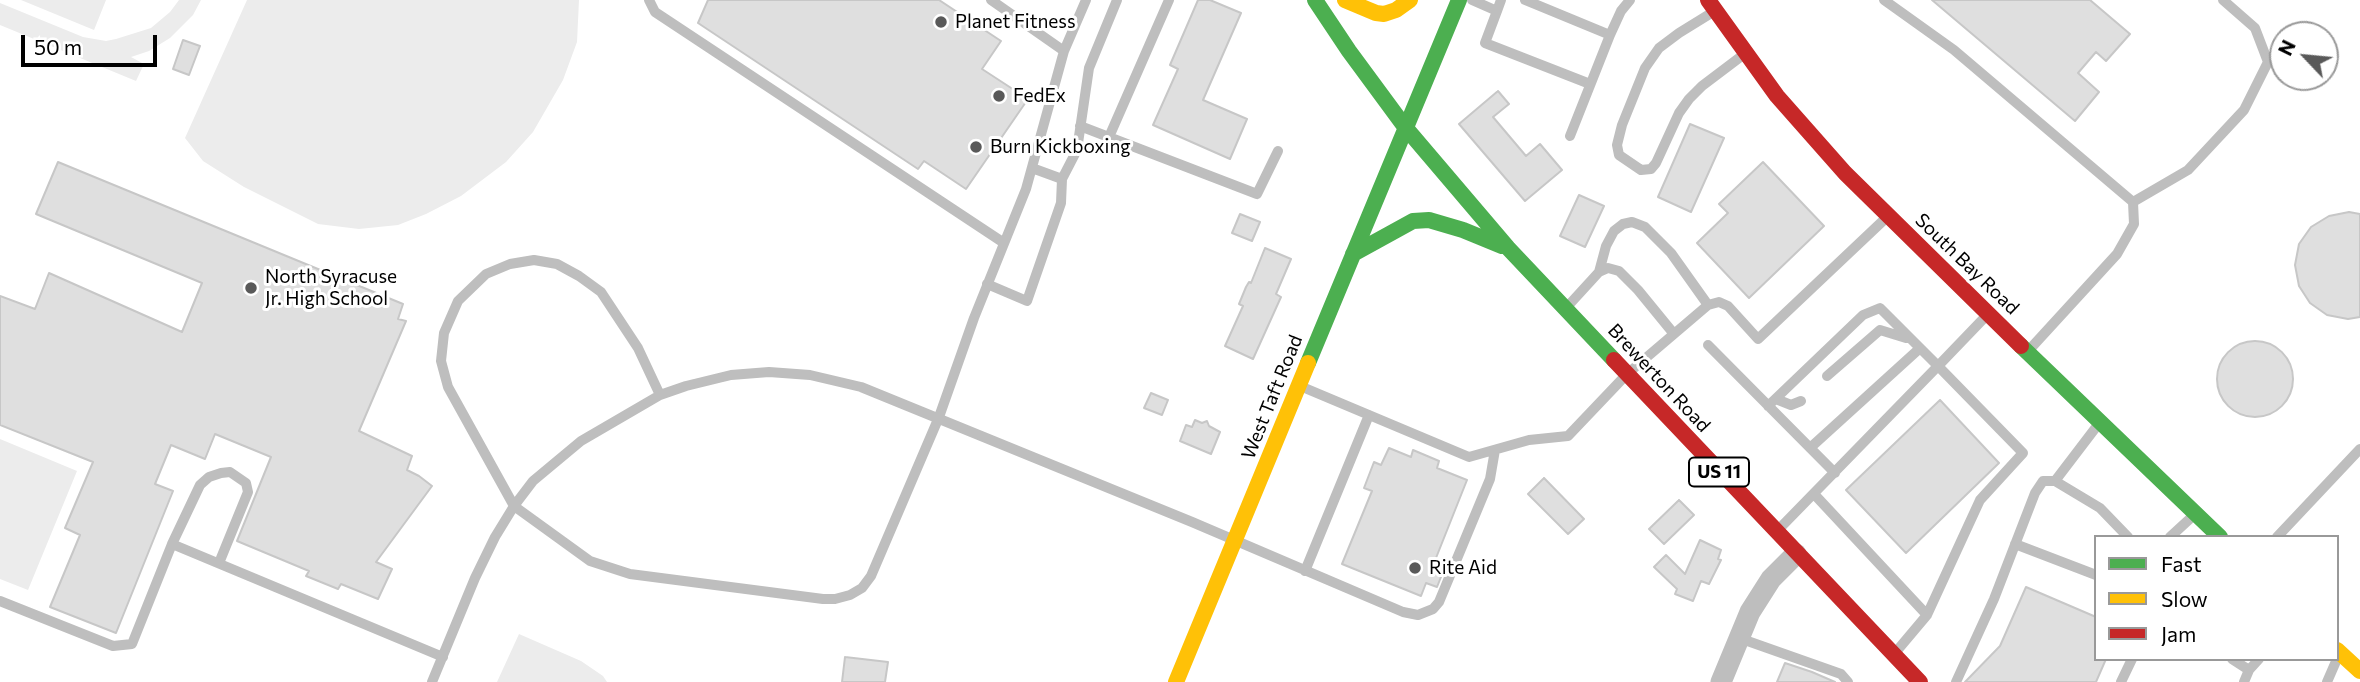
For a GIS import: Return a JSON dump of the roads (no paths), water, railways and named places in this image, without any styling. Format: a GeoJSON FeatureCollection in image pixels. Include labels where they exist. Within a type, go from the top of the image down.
{"type":"FeatureCollection","features":[{"type":"Feature","properties":{"kind":"main road","name":"US 11"},"geometry":{"type":"LineString","coordinates":[[1315,0],[1405,127]]}},
{"type":"Feature","properties":{"kind":"main road"},"geometry":{"type":"LineString","coordinates":[[1345,0],[1376,13],[1386,14],[1410,0]]}},
{"type":"Feature","properties":{"kind":"main road","name":"West Taft Road"},"geometry":{"type":"LineString","coordinates":[[1176,682],[1459,0]]}},
{"type":"Feature","properties":{"kind":"main road","name":"South Bay Road"},"geometry":{"type":"LineString","coordinates":[[1712,5],[1777,96],[1837,163],[1988,314],[2218,535]]}},
{"type":"Feature","properties":{"kind":"main road","name":"Brewerton Road"},"geometry":{"type":"LineString","coordinates":[[1405,127],[1508,248],[1920,682]]}},
{"type":"Feature","properties":{"kind":"main road"},"geometry":{"type":"LineString","coordinates":[[1353,254],[1413,220],[1429,220],[1463,230],[1508,248]]}},
{"type":"Feature","properties":{"kind":"main road"},"geometry":{"type":"LineString","coordinates":[[2339,656],[2360,671]]}},
{"type":"Feature","properties":{"kind":"street"},"geometry":{"type":"LineString","coordinates":[[1721,682],[1750,612],[1770,579],[1796,554]]}},
{"type":"Feature","properties":{"kind":"lane"},"geometry":{"type":"LineString","coordinates":[[649,0],[655,12],[1004,243]]}},
{"type":"Feature","properties":{"kind":"lane"},"geometry":{"type":"LineString","coordinates":[[991,0],[1063,51]]}},
{"type":"Feature","properties":{"kind":"lane"},"geometry":{"type":"LineString","coordinates":[[660,395],[638,348],[601,292],[557,264],[534,260],[510,264],[486,274],[458,301],[444,333],[441,361],[448,387],[514,506],[590,561],[630,574],[835,599],[862,588],[871,576],[939,417],[1026,189],[1063,51],[1086,0]]}},
{"type":"Feature","properties":{"kind":"lane"},"geometry":{"type":"LineString","coordinates":[[988,284],[1027,301],[1060,203],[1062,179],[1077,150],[1089,68],[1116,0]]}},
{"type":"Feature","properties":{"kind":"lane"},"geometry":{"type":"LineString","coordinates":[[1109,137],[1169,0]]}},
{"type":"Feature","properties":{"kind":"lane"},"geometry":{"type":"LineString","coordinates":[[1472,0],[1499,6],[1485,43],[1590,84]]}},
{"type":"Feature","properties":{"kind":"lane"},"geometry":{"type":"LineString","coordinates":[[1525,0],[1610,35]]}},
{"type":"Feature","properties":{"kind":"lane"},"geometry":{"type":"LineString","coordinates":[[1570,136],[1610,35],[1621,11],[1630,0]]}},
{"type":"Feature","properties":{"kind":"lane"},"geometry":{"type":"LineString","coordinates":[[1884,0],[1954,50],[2133,202],[2134,224],[2117,254],[2028,351]]}},
{"type":"Feature","properties":{"kind":"lane"},"geometry":{"type":"LineString","coordinates":[[2133,202],[2188,170],[2244,110],[2268,62],[2255,28],[2223,0]]}},
{"type":"Feature","properties":{"kind":"lane"},"geometry":{"type":"LineString","coordinates":[[1712,5],[1659,48],[1645,68],[1622,125],[1617,145],[1619,155],[1641,170],[1651,169],[1679,113],[1689,99],[1745,53]]}},
{"type":"Feature","properties":{"kind":"lane"},"geometry":{"type":"LineString","coordinates":[[1080,126],[1257,194],[1278,151]]}},
{"type":"Feature","properties":{"kind":"lane"},"geometry":{"type":"LineString","coordinates":[[1032,168],[1062,179]]}},
{"type":"Feature","properties":{"kind":"lane"},"geometry":{"type":"LineString","coordinates":[[1299,386],[1469,457],[1529,440],[1568,436],[1627,374],[1708,305],[1719,302],[1728,306],[1758,339],[1888,215]]}},
{"type":"Feature","properties":{"kind":"lane"},"geometry":{"type":"LineString","coordinates":[[1599,272],[1606,246],[1614,231],[1623,224],[1632,222],[1645,227],[1671,253],[1708,305]]}},
{"type":"Feature","properties":{"kind":"lane"},"geometry":{"type":"LineString","coordinates":[[1565,309],[1599,272],[1608,268],[1619,271],[1638,290],[1674,334]]}},
{"type":"Feature","properties":{"kind":"lane"},"geometry":{"type":"LineString","coordinates":[[1772,402],[1863,315],[1880,308],[2023,453],[1980,500],[1927,615],[1894,655]]}},
{"type":"Feature","properties":{"kind":"lane"},"geometry":{"type":"LineString","coordinates":[[1776,532],[1988,314]]}},
{"type":"Feature","properties":{"kind":"lane"},"geometry":{"type":"LineString","coordinates":[[1827,376],[1880,330],[1908,339]]}},
{"type":"Feature","properties":{"kind":"lane"},"geometry":{"type":"LineString","coordinates":[[1708,345],[1772,402],[1810,448],[1835,473]]}},
{"type":"Feature","properties":{"kind":"lane"},"geometry":{"type":"LineString","coordinates":[[1810,448],[1919,349]]}},
{"type":"Feature","properties":{"kind":"lane"},"geometry":{"type":"LineString","coordinates":[[432,682],[495,537],[533,481],[580,441],[660,395],[732,375],[769,372],[810,375],[861,387],[1236,540],[1403,612],[1418,615],[1433,609],[1439,602],[1490,479],[1495,450]]}},
{"type":"Feature","properties":{"kind":"lane"},"geometry":{"type":"LineString","coordinates":[[1772,402],[1791,405],[1801,401]]}},
{"type":"Feature","properties":{"kind":"lane"},"geometry":{"type":"LineString","coordinates":[[1305,571],[1368,415]]}},
{"type":"Feature","properties":{"kind":"lane"},"geometry":{"type":"LineString","coordinates":[[2055,481],[2100,421]]}},
{"type":"Feature","properties":{"kind":"lane"},"geometry":{"type":"LineString","coordinates":[[2279,535],[2360,449]]}},
{"type":"Feature","properties":{"kind":"lane"},"geometry":{"type":"LineString","coordinates":[[0,601],[113,646],[132,644],[172,544],[200,485],[209,477],[230,472],[246,483],[248,492],[219,563]]}},
{"type":"Feature","properties":{"kind":"lane"},"geometry":{"type":"LineString","coordinates":[[1956,682],[1994,599],[2035,493],[2043,481],[2055,481],[2100,508],[2126,535]]}},
{"type":"Feature","properties":{"kind":"lane"},"geometry":{"type":"LineString","coordinates":[[1814,494],[1927,615]]}},
{"type":"Feature","properties":{"kind":"lane"},"geometry":{"type":"LineString","coordinates":[[2172,535],[2196,513]]}},
{"type":"Feature","properties":{"kind":"lane"},"geometry":{"type":"LineString","coordinates":[[172,544],[443,657]]}},
{"type":"Feature","properties":{"kind":"lane"},"geometry":{"type":"LineString","coordinates":[[2015,544],[2094,574]]}},
{"type":"Feature","properties":{"kind":"lane"},"geometry":{"type":"LineString","coordinates":[[1740,638],[1841,674],[1848,682]]}},
{"type":"Feature","properties":{"kind":"lane"},"geometry":{"type":"LineString","coordinates":[[2121,682],[2131,661]]}},
{"type":"Feature","properties":{"kind":"lane"},"geometry":{"type":"LineString","coordinates":[[2235,661],[2249,670]]}},
{"type":"Feature","properties":{"kind":"lane"},"geometry":{"type":"LineString","coordinates":[[2244,682],[2249,670],[2257,661]]}},
{"type":"Feature","properties":{"kind":"lane"},"geometry":{"type":"LineString","coordinates":[[2327,682],[2336,661]]}},
{"type":"Feature","properties":{"kind":"place","name":"Planet Fitness"},"geometry":{"type":"Point","coordinates":[941,22]}},
{"type":"Feature","properties":{"kind":"place","name":"FedEx"},"geometry":{"type":"Point","coordinates":[999,96]}},
{"type":"Feature","properties":{"kind":"place","name":"Burn Kickboxing"},"geometry":{"type":"Point","coordinates":[976,147]}},
{"type":"Feature","properties":{"kind":"place","name":"North Syracuse Jr. High School"},"geometry":{"type":"Point","coordinates":[251,288]}},
{"type":"Feature","properties":{"kind":"place","name":"Rite Aid"},"geometry":{"type":"Point","coordinates":[1415,568]}}]}
